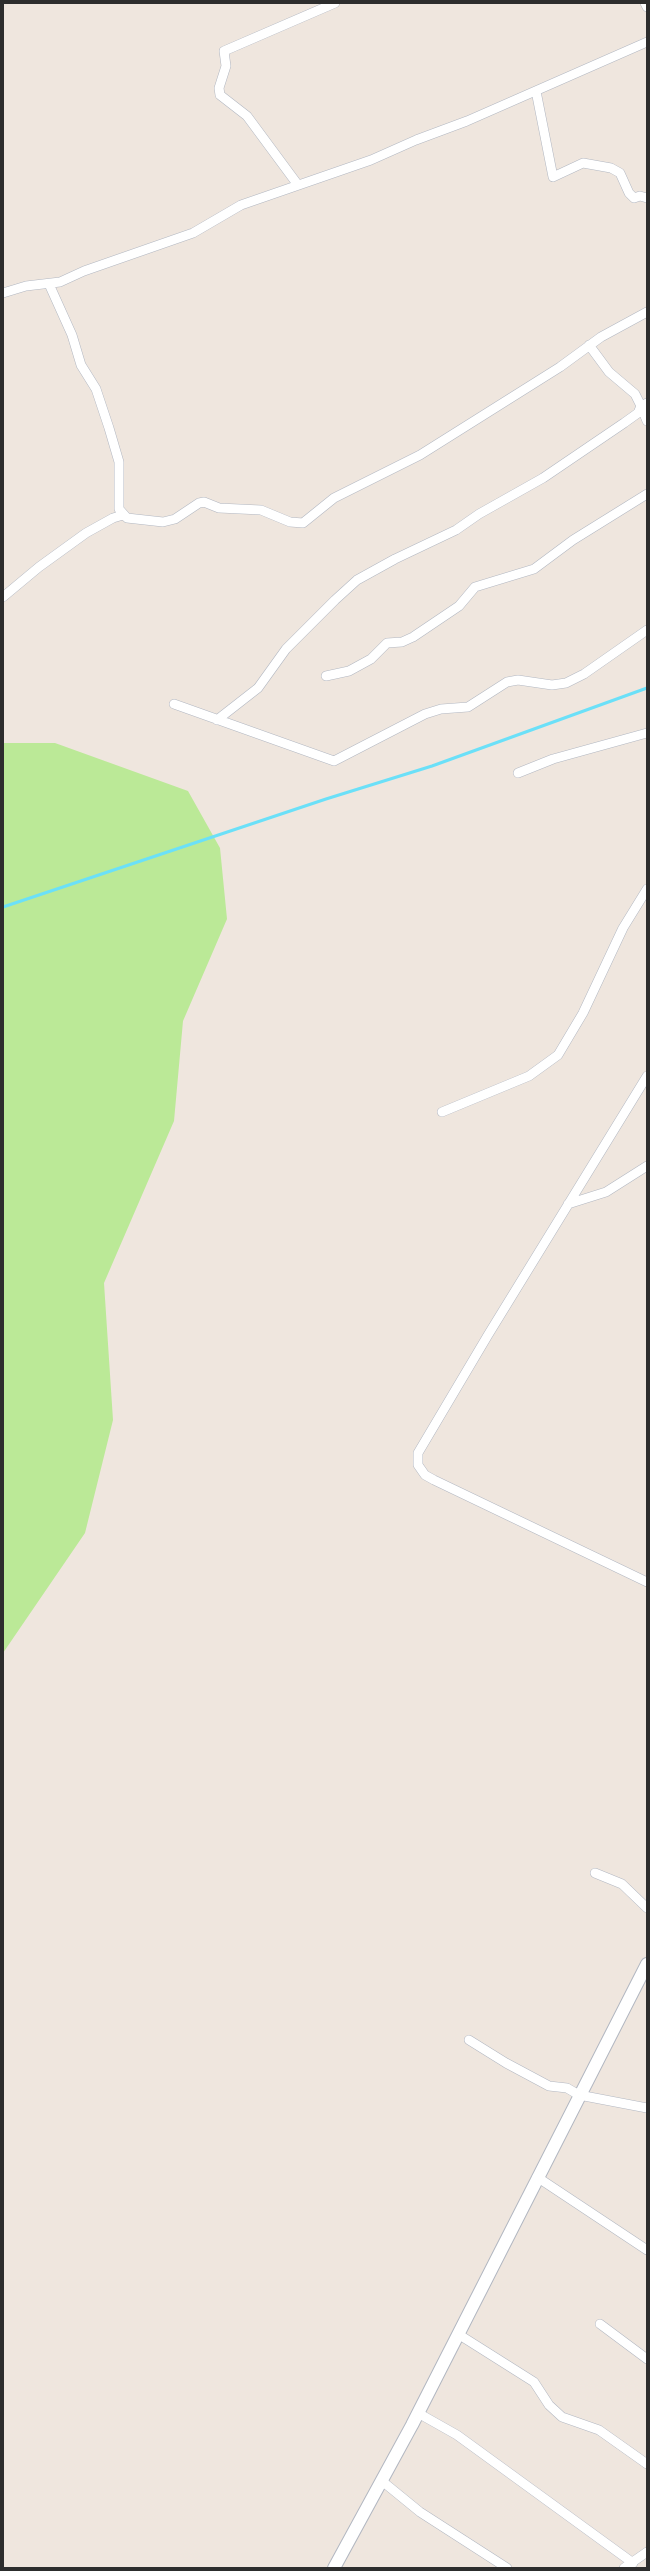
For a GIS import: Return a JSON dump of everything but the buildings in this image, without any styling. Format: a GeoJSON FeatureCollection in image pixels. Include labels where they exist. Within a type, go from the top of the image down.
{"type":"FeatureCollection","features":[{"type":"Feature","properties":{"kind":"street"},"geometry":{"type":"LineString","coordinates":[[298,185],[247,116],[220,95],[219,88],[226,66],[224,51],[335,3]]}},
{"type":"Feature","properties":{"kind":"street"},"geometry":{"type":"LineString","coordinates":[[645,3],[647,7]]}},
{"type":"Feature","properties":{"kind":"street"},"geometry":{"type":"LineString","coordinates":[[3,294],[26,286],[60,282],[84,271],[193,233],[241,205],[371,160],[536,91],[647,42]]}},
{"type":"Feature","properties":{"kind":"street"},"geometry":{"type":"LineString","coordinates":[[536,91],[553,177],[583,163],[610,168],[620,173],[629,193],[634,198],[640,196],[647,198]]}},
{"type":"Feature","properties":{"kind":"street"},"geometry":{"type":"LineString","coordinates":[[49,284],[72,335],[77,356],[93,382],[101,402],[119,462],[118,502],[123,515]]}},
{"type":"Feature","properties":{"kind":"street"},"geometry":{"type":"LineString","coordinates":[[3,597],[39,567],[86,533],[113,518],[123,515],[134,520],[170,521],[199,502],[204,502],[219,508],[260,510],[290,522],[303,522],[334,498],[420,455],[560,367],[590,346],[647,312]]}},
{"type":"Feature","properties":{"kind":"street"},"geometry":{"type":"LineString","coordinates":[[590,346],[609,372],[636,394],[644,404],[647,421]]}},
{"type":"Feature","properties":{"kind":"street"},"geometry":{"type":"LineString","coordinates":[[217,720],[258,688],[286,649],[357,580],[394,559],[456,530],[479,514],[543,478],[638,413],[644,404]]}},
{"type":"Feature","properties":{"kind":"street"},"geometry":{"type":"LineString","coordinates":[[326,676],[350,671],[371,659],[387,642],[402,642],[413,637],[459,606],[475,587],[534,569],[573,540],[647,494]]}},
{"type":"Feature","properties":{"kind":"street"},"geometry":{"type":"LineString","coordinates":[[174,704],[334,761],[425,714],[441,709],[468,706],[507,682],[518,680],[552,685],[566,683],[584,674],[647,630]]}},
{"type":"Feature","properties":{"kind":"street"},"geometry":{"type":"LineString","coordinates":[[518,773],[553,759],[647,734]]}},
{"type":"Feature","properties":{"kind":"street"},"geometry":{"type":"LineString","coordinates":[[442,1112],[529,1076],[558,1055],[583,1013],[623,928],[647,889]]}},
{"type":"Feature","properties":{"kind":"street"},"geometry":{"type":"LineString","coordinates":[[647,1076],[418,1453],[418,1466],[425,1475],[647,1582]]}},
{"type":"Feature","properties":{"kind":"street"},"geometry":{"type":"LineString","coordinates":[[568,1204],[606,1192],[647,1166]]}},
{"type":"Feature","properties":{"kind":"street"},"geometry":{"type":"LineString","coordinates":[[595,1873],[622,1884],[647,1908]]}},
{"type":"Feature","properties":{"kind":"street"},"geometry":{"type":"LineString","coordinates":[[334,2568],[418,2413],[537,2177],[647,1964]]}},
{"type":"Feature","properties":{"kind":"street"},"geometry":{"type":"LineString","coordinates":[[469,2040],[549,2086],[567,2088],[579,2095],[647,2108]]}},
{"type":"Feature","properties":{"kind":"street"},"geometry":{"type":"LineString","coordinates":[[537,2177],[647,2250]]}},
{"type":"Feature","properties":{"kind":"street"},"geometry":{"type":"LineString","coordinates":[[600,2324],[647,2359]]}},
{"type":"Feature","properties":{"kind":"street"},"geometry":{"type":"LineString","coordinates":[[458,2334],[534,2382],[549,2405],[562,2417],[599,2430],[647,2464]]}},
{"type":"Feature","properties":{"kind":"street"},"geometry":{"type":"LineString","coordinates":[[418,2413],[457,2435],[633,2563]]}},
{"type":"Feature","properties":{"kind":"street"},"geometry":{"type":"LineString","coordinates":[[382,2481],[420,2512],[507,2568]]}},
{"type":"Feature","properties":{"kind":"street"},"geometry":{"type":"LineString","coordinates":[[624,2568],[647,2552]]}},
{"type":"Feature","properties":{"kind":"green space"},"geometry":{"type":"Polygon","coordinates":[[[3,743],[55,743],[188,791],[220,848],[227,919],[183,1021],[174,1121],[104,1283],[113,1420],[85,1533],[3,1653],[3,743]]]}},
{"type":"Feature","properties":{"kind":"waterway"},"geometry":{"type":"LineString","coordinates":[[3,907],[326,799],[432,766],[647,688]]}}]}
